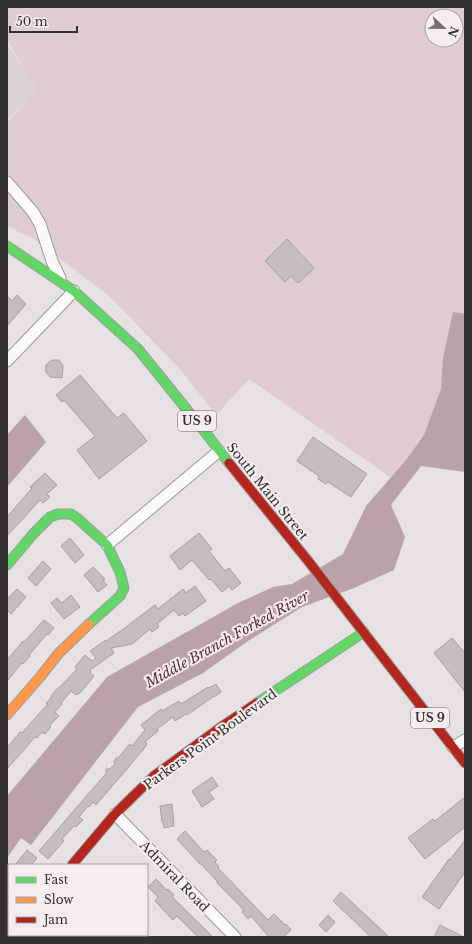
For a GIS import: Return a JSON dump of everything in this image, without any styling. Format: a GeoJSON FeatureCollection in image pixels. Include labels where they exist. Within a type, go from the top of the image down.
{"type":"FeatureCollection","features":[{"type":"Feature","properties":{"kind":"main road","name":"South Main Street"},"geometry":{"type":"LineString","coordinates":[[7,246],[74,291],[138,349],[205,432],[219,452],[309,562],[465,763]]}},
{"type":"Feature","properties":{"kind":"main road"},"geometry":{"type":"LineString","coordinates":[[7,565],[34,533],[50,517],[58,514],[71,514],[107,545],[120,572],[124,588],[120,596],[59,652],[40,677],[7,715]]}},
{"type":"Feature","properties":{"kind":"main road","name":"Parkers Point Boulevard"},"geometry":{"type":"LineString","coordinates":[[73,864],[115,814],[154,776],[224,725],[364,632]]}},
{"type":"Feature","properties":{"kind":"street"},"geometry":{"type":"LineString","coordinates":[[7,182],[33,212],[40,224],[52,261],[62,282]]}},
{"type":"Feature","properties":{"kind":"street"},"geometry":{"type":"LineString","coordinates":[[7,361],[74,291]]}},
{"type":"Feature","properties":{"kind":"street"},"geometry":{"type":"LineString","coordinates":[[107,545],[219,452]]}},
{"type":"Feature","properties":{"kind":"street"},"geometry":{"type":"LineString","coordinates":[[453,747],[465,740]]}},
{"type":"Feature","properties":{"kind":"street","name":"Admiral Road"},"geometry":{"type":"LineString","coordinates":[[115,814],[235,937]]}},
{"type":"Feature","properties":{"kind":"shaded area"},"geometry":{"type":"Polygon","coordinates":[[[7,7],[465,7],[465,425],[417,455],[390,477],[249,379],[216,415],[180,369],[108,295],[35,240],[7,226],[7,123],[38,90],[7,40],[7,7]]]}},
{"type":"Feature","properties":{"kind":"shaded area"},"geometry":{"type":"Polygon","coordinates":[[[7,45],[43,91],[7,119],[7,45]]]}},
{"type":"Feature","properties":{"kind":"water","name":"Middle Branch Forked River"},"geometry":{"type":"Polygon","coordinates":[[[453,312],[465,314],[465,472],[421,466],[391,505],[405,537],[394,570],[354,588],[302,607],[248,641],[203,673],[138,707],[31,845],[21,838],[7,858],[7,796],[107,677],[238,603],[273,587],[292,584],[343,554],[366,506],[406,460],[424,435],[441,389],[443,358],[453,312]]]}},
{"type":"Feature","properties":{"kind":"water"},"geometry":{"type":"Polygon","coordinates":[[[25,415],[46,442],[7,487],[7,435],[25,415]]]}},
{"type":"Feature","properties":{"kind":"building"},"geometry":{"type":"Polygon","coordinates":[[[287,239],[314,268],[298,283],[291,276],[285,282],[265,261],[287,239]]]}},
{"type":"Feature","properties":{"kind":"building"},"geometry":{"type":"Polygon","coordinates":[[[17,295],[26,304],[7,326],[7,296],[12,301],[17,295]]]}},
{"type":"Feature","properties":{"kind":"building"},"geometry":{"type":"Polygon","coordinates":[[[52,360],[59,360],[63,366],[62,378],[50,377],[46,372],[46,365],[52,360]]]}},
{"type":"Feature","properties":{"kind":"building"},"geometry":{"type":"Polygon","coordinates":[[[80,375],[117,418],[124,413],[147,441],[99,479],[77,450],[95,436],[64,400],[62,402],[56,395],[80,375]]]}},
{"type":"Feature","properties":{"kind":"building"},"geometry":{"type":"Polygon","coordinates":[[[313,437],[367,474],[351,497],[328,482],[326,484],[318,479],[319,476],[297,461],[313,437]]]}},
{"type":"Feature","properties":{"kind":"building"},"geometry":{"type":"Polygon","coordinates":[[[45,473],[57,485],[47,494],[50,497],[43,503],[40,500],[7,536],[7,517],[32,488],[30,487],[45,473]]]}},
{"type":"Feature","properties":{"kind":"building"},"geometry":{"type":"Polygon","coordinates":[[[199,533],[212,549],[209,551],[225,571],[229,568],[241,583],[232,590],[229,586],[222,592],[211,579],[209,580],[192,560],[180,570],[170,556],[199,533]]]}},
{"type":"Feature","properties":{"kind":"building"},"geometry":{"type":"Polygon","coordinates":[[[70,538],[84,555],[75,563],[61,546],[70,538]]]}},
{"type":"Feature","properties":{"kind":"building"},"geometry":{"type":"Polygon","coordinates":[[[43,561],[51,569],[36,586],[28,578],[43,561]]]}},
{"type":"Feature","properties":{"kind":"building"},"geometry":{"type":"Polygon","coordinates":[[[93,567],[105,579],[103,580],[107,585],[98,592],[84,575],[93,567]]]}},
{"type":"Feature","properties":{"kind":"building"},"geometry":{"type":"Polygon","coordinates":[[[195,586],[206,601],[185,616],[183,613],[179,616],[174,610],[157,624],[159,627],[152,632],[150,629],[132,644],[111,648],[114,653],[90,670],[90,673],[94,676],[81,692],[76,695],[71,691],[61,703],[62,704],[55,712],[59,716],[49,726],[51,727],[45,734],[42,732],[37,738],[35,737],[7,769],[7,748],[20,732],[22,733],[48,704],[46,703],[52,697],[51,696],[77,669],[75,667],[85,655],[92,661],[96,658],[90,651],[122,630],[155,605],[158,609],[183,589],[186,593],[195,586]]]}},
{"type":"Feature","properties":{"kind":"building"},"geometry":{"type":"Polygon","coordinates":[[[17,589],[26,597],[11,614],[7,610],[7,599],[17,589]]]}},
{"type":"Feature","properties":{"kind":"building"},"geometry":{"type":"Polygon","coordinates":[[[71,595],[80,607],[64,619],[51,603],[57,598],[62,603],[71,595]]]}},
{"type":"Feature","properties":{"kind":"building"},"geometry":{"type":"Polygon","coordinates":[[[44,620],[54,628],[48,635],[47,634],[29,655],[30,656],[7,681],[7,660],[44,620]]]}},
{"type":"Feature","properties":{"kind":"building"},"geometry":{"type":"Polygon","coordinates":[[[452,638],[465,653],[465,692],[434,653],[452,638]]]}},
{"type":"Feature","properties":{"kind":"building"},"geometry":{"type":"Polygon","coordinates":[[[216,684],[221,692],[187,715],[186,714],[175,721],[173,717],[157,729],[158,731],[145,742],[147,744],[143,750],[96,805],[93,802],[89,807],[88,806],[79,817],[83,820],[76,827],[74,826],[62,839],[64,841],[48,859],[39,851],[106,774],[106,769],[110,769],[115,764],[114,761],[116,758],[118,758],[130,744],[132,746],[145,730],[141,725],[161,709],[162,711],[179,701],[181,704],[208,687],[209,688],[216,684]]]}},
{"type":"Feature","properties":{"kind":"building"},"geometry":{"type":"Polygon","coordinates":[[[212,777],[218,786],[209,792],[214,799],[202,807],[192,791],[212,777]]]}},
{"type":"Feature","properties":{"kind":"building"},"geometry":{"type":"Polygon","coordinates":[[[465,797],[465,827],[425,859],[408,838],[433,819],[435,821],[465,797]]]}},
{"type":"Feature","properties":{"kind":"building"},"geometry":{"type":"Polygon","coordinates":[[[172,804],[174,826],[164,828],[160,806],[172,804]]]}},
{"type":"Feature","properties":{"kind":"building"},"geometry":{"type":"Polygon","coordinates":[[[185,831],[204,852],[207,850],[217,860],[215,862],[219,867],[218,868],[268,920],[274,914],[291,930],[283,937],[269,937],[251,916],[248,919],[242,912],[244,911],[240,906],[177,839],[185,831]]]}},
{"type":"Feature","properties":{"kind":"building"},"geometry":{"type":"Polygon","coordinates":[[[465,840],[465,872],[439,909],[422,897],[449,859],[450,860],[465,840]]]}},
{"type":"Feature","properties":{"kind":"building"},"geometry":{"type":"Polygon","coordinates":[[[27,850],[37,858],[32,864],[16,864],[27,850]]]}},
{"type":"Feature","properties":{"kind":"building"},"geometry":{"type":"Polygon","coordinates":[[[156,879],[174,895],[172,897],[213,937],[198,937],[177,916],[173,920],[155,901],[158,897],[148,887],[156,879]]]}},
{"type":"Feature","properties":{"kind":"building"},"geometry":{"type":"Polygon","coordinates":[[[341,892],[389,937],[371,937],[333,901],[341,892]]]}},
{"type":"Feature","properties":{"kind":"building"},"geometry":{"type":"Polygon","coordinates":[[[328,915],[335,922],[326,932],[319,925],[328,915]]]}},
{"type":"Feature","properties":{"kind":"building"},"geometry":{"type":"Polygon","coordinates":[[[440,925],[464,937],[434,937],[440,925]]]}},
{"type":"Feature","properties":{"kind":"traffic: fast"},"geometry":{"type":"LineString","coordinates":[[7,246],[74,291],[138,349],[229,463]]}},
{"type":"Feature","properties":{"kind":"traffic: fast"},"geometry":{"type":"LineString","coordinates":[[7,565],[34,533],[50,517],[58,514],[71,514],[77,518],[107,545],[120,572],[124,588],[120,596],[89,624]]}},
{"type":"Feature","properties":{"kind":"traffic: fast"},"geometry":{"type":"LineString","coordinates":[[257,703],[364,632]]}},
{"type":"Feature","properties":{"kind":"traffic: slow"},"geometry":{"type":"LineString","coordinates":[[7,715],[59,653],[89,624]]}},
{"type":"Feature","properties":{"kind":"traffic: jam"},"geometry":{"type":"LineString","coordinates":[[229,463],[309,562],[465,763]]}},
{"type":"Feature","properties":{"kind":"traffic: jam"},"geometry":{"type":"LineString","coordinates":[[73,864],[115,814],[154,776],[257,703]]}}]}
